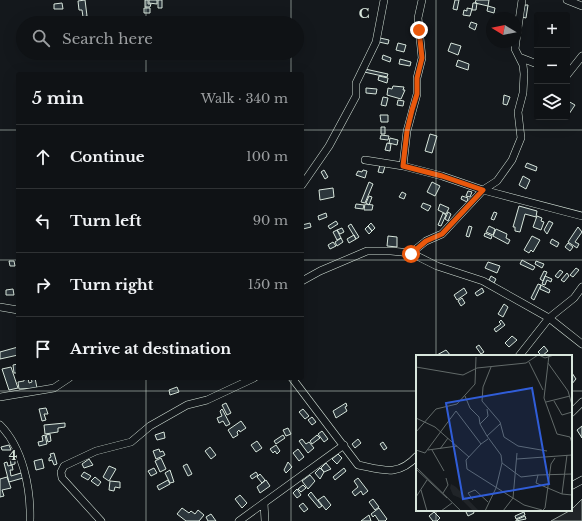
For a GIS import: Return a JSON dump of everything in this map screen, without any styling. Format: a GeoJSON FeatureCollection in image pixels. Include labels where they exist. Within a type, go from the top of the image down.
{"type":"FeatureCollection","features":[{"type":"Feature","properties":{"kind":"street"},"geometry":{"type":"LineString","coordinates":[[304,182],[329,146],[356,96],[356,83],[376,42],[384,0]]}},
{"type":"Feature","properties":{"kind":"street"},"geometry":{"type":"LineString","coordinates":[[403,166],[407,131],[417,94],[417,78],[422,58],[418,18],[422,0]]}},
{"type":"Feature","properties":{"kind":"street"},"geometry":{"type":"LineString","coordinates":[[520,12],[522,0]]}},
{"type":"Feature","properties":{"kind":"street"},"geometry":{"type":"LineString","coordinates":[[567,0],[582,6]]}},
{"type":"Feature","properties":{"kind":"street"},"geometry":{"type":"LineString","coordinates":[[411,254],[426,241],[442,234],[483,190],[497,181],[512,160],[521,138],[518,112],[524,93],[524,70],[515,48]]}},
{"type":"Feature","properties":{"kind":"street"},"geometry":{"type":"LineString","coordinates":[[570,71],[582,56]]}},
{"type":"Feature","properties":{"kind":"street"},"geometry":{"type":"LineString","coordinates":[[519,57],[534,63]]}},
{"type":"Feature","properties":{"kind":"street"},"geometry":{"type":"LineString","coordinates":[[365,160],[403,166],[442,176],[483,190],[582,216]]}},
{"type":"Feature","properties":{"kind":"street"},"geometry":{"type":"LineString","coordinates":[[304,281],[320,271],[366,251],[391,251],[411,254],[437,266],[483,281],[549,318],[582,344]]}},
{"type":"Feature","properties":{"kind":"street"},"geometry":{"type":"LineString","coordinates":[[520,355],[549,318],[574,298],[582,287]]}},
{"type":"Feature","properties":{"kind":"street"},"geometry":{"type":"LineString","coordinates":[[0,307],[16,310]]}},
{"type":"Feature","properties":{"kind":"street"},"geometry":{"type":"LineString","coordinates":[[0,397],[54,388],[66,380]]}},
{"type":"Feature","properties":{"kind":"street"},"geometry":{"type":"LineString","coordinates":[[101,521],[62,478],[61,472],[64,466],[96,451],[131,442],[150,426],[187,405],[207,400],[250,380]]}},
{"type":"Feature","properties":{"kind":"street"},"geometry":{"type":"LineString","coordinates":[[294,380],[358,465],[392,471],[409,465],[416,457]]}},
{"type":"Feature","properties":{"kind":"street"},"geometry":{"type":"LineString","coordinates":[[572,413],[582,402]]}},
{"type":"Feature","properties":{"kind":"street"},"geometry":{"type":"LineString","coordinates":[[0,425],[9,434],[20,459],[31,500],[30,521]]}},
{"type":"Feature","properties":{"kind":"street"},"geometry":{"type":"LineString","coordinates":[[239,521],[344,445]]}},
{"type":"Feature","properties":{"kind":"street"},"geometry":{"type":"LineString","coordinates":[[572,485],[582,480]]}},
{"type":"Feature","properties":{"kind":"street"},"geometry":{"type":"LineString","coordinates":[[264,503],[265,521]]}},
{"type":"Feature","properties":{"kind":"shaded area"},"geometry":{"type":"Polygon","coordinates":[[[582,499],[582,521],[551,521],[569,511],[572,511],[572,509],[582,499]]]}},
{"type":"Feature","properties":{"kind":"building"},"geometry":{"type":"Polygon","coordinates":[[[85,0],[87,16],[83,16],[82,10],[79,10],[78,1],[85,0]]]}},
{"type":"Feature","properties":{"kind":"building"},"geometry":{"type":"Polygon","coordinates":[[[145,0],[148,0],[148,4],[151,4],[150,7],[145,7],[145,0]]]}},
{"type":"Feature","properties":{"kind":"building"},"geometry":{"type":"Polygon","coordinates":[[[149,0],[157,0],[157,4],[149,3],[149,0]]]}},
{"type":"Feature","properties":{"kind":"building"},"geometry":{"type":"Polygon","coordinates":[[[158,0],[162,0],[162,8],[158,8],[158,0]]]}},
{"type":"Feature","properties":{"kind":"building"},"geometry":{"type":"Polygon","coordinates":[[[455,0],[459,0],[457,10],[453,9],[455,0]]]}},
{"type":"Feature","properties":{"kind":"building"},"geometry":{"type":"Polygon","coordinates":[[[476,0],[489,0],[488,6],[475,3],[476,0]]]}},
{"type":"Feature","properties":{"kind":"building"},"geometry":{"type":"Polygon","coordinates":[[[62,3],[63,9],[54,9],[54,4],[62,3]]]}},
{"type":"Feature","properties":{"kind":"building"},"geometry":{"type":"Polygon","coordinates":[[[473,3],[477,3],[476,10],[472,10],[473,3]]]}},
{"type":"Feature","properties":{"kind":"building"},"geometry":{"type":"Polygon","coordinates":[[[525,5],[528,5],[526,18],[522,17],[525,5]]]}},
{"type":"Feature","properties":{"kind":"building"},"geometry":{"type":"Polygon","coordinates":[[[488,6],[495,8],[494,12],[487,11],[488,6]]]}},
{"type":"Feature","properties":{"kind":"building"},"geometry":{"type":"Polygon","coordinates":[[[144,8],[150,8],[150,13],[144,13],[144,8]]]}},
{"type":"Feature","properties":{"kind":"building"},"geometry":{"type":"Polygon","coordinates":[[[467,8],[472,9],[470,16],[463,15],[464,10],[467,11],[467,8]]]}},
{"type":"Feature","properties":{"kind":"building"},"geometry":{"type":"Polygon","coordinates":[[[471,22],[477,24],[475,30],[469,27],[471,22]]]}},
{"type":"Feature","properties":{"kind":"building"},"geometry":{"type":"Polygon","coordinates":[[[380,38],[389,40],[388,44],[379,42],[380,38]]]}},
{"type":"Feature","properties":{"kind":"building"},"geometry":{"type":"Polygon","coordinates":[[[398,43],[406,45],[404,52],[396,50],[398,43]]]}},
{"type":"Feature","properties":{"kind":"building"},"geometry":{"type":"Polygon","coordinates":[[[451,43],[461,46],[458,55],[448,51],[451,43]]]}},
{"type":"Feature","properties":{"kind":"building"},"geometry":{"type":"Polygon","coordinates":[[[383,55],[391,58],[390,62],[382,59],[383,55]]]}},
{"type":"Feature","properties":{"kind":"building"},"geometry":{"type":"Polygon","coordinates":[[[400,59],[411,62],[410,66],[399,64],[400,59]]]}},
{"type":"Feature","properties":{"kind":"building"},"geometry":{"type":"Polygon","coordinates":[[[458,60],[469,64],[468,70],[456,66],[458,60]]]}},
{"type":"Feature","properties":{"kind":"building"},"geometry":{"type":"Polygon","coordinates":[[[365,69],[388,74],[387,77],[364,72],[365,69]]]}},
{"type":"Feature","properties":{"kind":"building"},"geometry":{"type":"Polygon","coordinates":[[[379,76],[388,78],[387,83],[378,80],[379,76]]]}},
{"type":"Feature","properties":{"kind":"building"},"geometry":{"type":"Polygon","coordinates":[[[393,86],[404,87],[403,90],[405,90],[401,99],[387,95],[388,88],[392,89],[393,86]]]}},
{"type":"Feature","properties":{"kind":"building"},"geometry":{"type":"Polygon","coordinates":[[[366,88],[377,89],[376,94],[366,93],[366,88]]]}},
{"type":"Feature","properties":{"kind":"building"},"geometry":{"type":"Polygon","coordinates":[[[504,95],[510,97],[507,105],[503,104],[504,95]]]}},
{"type":"Feature","properties":{"kind":"building"},"geometry":{"type":"Polygon","coordinates":[[[383,97],[388,98],[386,106],[381,105],[383,97]]]}},
{"type":"Feature","properties":{"kind":"building"},"geometry":{"type":"Polygon","coordinates":[[[398,100],[404,101],[403,106],[397,105],[398,100]]]}},
{"type":"Feature","properties":{"kind":"building"},"geometry":{"type":"Polygon","coordinates":[[[570,102],[575,105],[570,112],[570,102]]]}},
{"type":"Feature","properties":{"kind":"building"},"geometry":{"type":"Polygon","coordinates":[[[380,115],[388,115],[388,122],[381,122],[380,115]]]}},
{"type":"Feature","properties":{"kind":"building"},"geometry":{"type":"Polygon","coordinates":[[[381,127],[385,127],[385,134],[381,134],[381,127]]]}},
{"type":"Feature","properties":{"kind":"building"},"geometry":{"type":"Polygon","coordinates":[[[430,134],[437,136],[432,153],[425,151],[430,134]]]}},
{"type":"Feature","properties":{"kind":"building"},"geometry":{"type":"Polygon","coordinates":[[[381,135],[389,136],[388,140],[380,139],[381,135]]]}},
{"type":"Feature","properties":{"kind":"building"},"geometry":{"type":"Polygon","coordinates":[[[390,138],[398,140],[397,145],[389,143],[390,138]]]}},
{"type":"Feature","properties":{"kind":"building"},"geometry":{"type":"Polygon","coordinates":[[[387,143],[391,144],[390,151],[385,150],[387,143]]]}},
{"type":"Feature","properties":{"kind":"building"},"geometry":{"type":"Polygon","coordinates":[[[527,163],[537,167],[536,171],[525,167],[527,163]]]}},
{"type":"Feature","properties":{"kind":"building"},"geometry":{"type":"Polygon","coordinates":[[[380,165],[385,166],[383,173],[378,172],[380,165]]]}},
{"type":"Feature","properties":{"kind":"building"},"geometry":{"type":"Polygon","coordinates":[[[324,170],[328,177],[325,179],[321,172],[324,170]]]}},
{"type":"Feature","properties":{"kind":"building"},"geometry":{"type":"Polygon","coordinates":[[[363,170],[367,171],[365,178],[356,175],[358,171],[362,172],[363,170]]]}},
{"type":"Feature","properties":{"kind":"building"},"geometry":{"type":"Polygon","coordinates":[[[523,176],[530,180],[526,189],[519,185],[523,176]]]}},
{"type":"Feature","properties":{"kind":"building"},"geometry":{"type":"Polygon","coordinates":[[[369,182],[373,184],[365,203],[361,202],[369,182]]]}},
{"type":"Feature","properties":{"kind":"building"},"geometry":{"type":"Polygon","coordinates":[[[432,182],[440,186],[435,196],[427,192],[432,182]]]}},
{"type":"Feature","properties":{"kind":"building"},"geometry":{"type":"Polygon","coordinates":[[[333,188],[334,197],[320,200],[319,190],[333,188]]]}},
{"type":"Feature","properties":{"kind":"building"},"geometry":{"type":"Polygon","coordinates":[[[468,191],[472,192],[470,197],[466,196],[468,191]]]}},
{"type":"Feature","properties":{"kind":"building"},"geometry":{"type":"Polygon","coordinates":[[[402,192],[406,194],[404,199],[399,197],[402,192]]]}},
{"type":"Feature","properties":{"kind":"building"},"geometry":{"type":"Polygon","coordinates":[[[369,196],[372,197],[369,205],[366,203],[369,196]]]}},
{"type":"Feature","properties":{"kind":"building"},"geometry":{"type":"Polygon","coordinates":[[[462,196],[468,198],[467,202],[461,199],[462,196]]]}},
{"type":"Feature","properties":{"kind":"building"},"geometry":{"type":"Polygon","coordinates":[[[423,203],[431,206],[428,211],[421,207],[423,203]]]}},
{"type":"Feature","properties":{"kind":"building"},"geometry":{"type":"Polygon","coordinates":[[[356,204],[364,205],[363,209],[355,208],[356,204]]]}},
{"type":"Feature","properties":{"kind":"building"},"geometry":{"type":"Polygon","coordinates":[[[365,204],[373,205],[372,210],[364,210],[365,204]]]}},
{"type":"Feature","properties":{"kind":"building"},"geometry":{"type":"Polygon","coordinates":[[[440,204],[449,208],[446,214],[438,210],[440,204]]]}},
{"type":"Feature","properties":{"kind":"building"},"geometry":{"type":"Polygon","coordinates":[[[519,206],[537,211],[536,217],[525,214],[520,232],[515,231],[515,227],[513,227],[519,206]]]}},
{"type":"Feature","properties":{"kind":"building"},"geometry":{"type":"Polygon","coordinates":[[[448,212],[451,214],[448,221],[445,219],[448,212]]]}},
{"type":"Feature","properties":{"kind":"building"},"geometry":{"type":"Polygon","coordinates":[[[494,212],[497,213],[494,220],[491,219],[494,212]]]}},
{"type":"Feature","properties":{"kind":"building"},"geometry":{"type":"Polygon","coordinates":[[[326,213],[327,217],[319,220],[318,216],[326,213]]]}},
{"type":"Feature","properties":{"kind":"building"},"geometry":{"type":"Polygon","coordinates":[[[443,213],[446,215],[441,226],[438,225],[443,213]]]}},
{"type":"Feature","properties":{"kind":"building"},"geometry":{"type":"Polygon","coordinates":[[[537,216],[542,218],[541,221],[544,222],[541,230],[533,227],[537,216]]]}},
{"type":"Feature","properties":{"kind":"building"},"geometry":{"type":"Polygon","coordinates":[[[336,221],[338,224],[330,229],[328,226],[336,221]]]}},
{"type":"Feature","properties":{"kind":"building"},"geometry":{"type":"Polygon","coordinates":[[[549,221],[553,223],[547,234],[544,230],[549,221]]]}},
{"type":"Feature","properties":{"kind":"building"},"geometry":{"type":"Polygon","coordinates":[[[310,223],[311,227],[304,229],[304,224],[310,223]]]}},
{"type":"Feature","properties":{"kind":"building"},"geometry":{"type":"Polygon","coordinates":[[[371,223],[375,228],[372,231],[368,226],[371,223]]]}},
{"type":"Feature","properties":{"kind":"building"},"geometry":{"type":"Polygon","coordinates":[[[351,224],[359,237],[356,239],[348,226],[351,224]]]}},
{"type":"Feature","properties":{"kind":"building"},"geometry":{"type":"Polygon","coordinates":[[[368,226],[372,231],[369,234],[365,229],[368,226]]]}},
{"type":"Feature","properties":{"kind":"building"},"geometry":{"type":"Polygon","coordinates":[[[469,226],[472,227],[469,237],[466,236],[469,226]]]}},
{"type":"Feature","properties":{"kind":"building"},"geometry":{"type":"Polygon","coordinates":[[[489,226],[495,229],[493,235],[486,232],[489,226]]]}},
{"type":"Feature","properties":{"kind":"building"},"geometry":{"type":"Polygon","coordinates":[[[578,227],[582,232],[575,242],[579,244],[577,248],[568,242],[578,227]]]}},
{"type":"Feature","properties":{"kind":"building"},"geometry":{"type":"Polygon","coordinates":[[[342,228],[344,232],[340,234],[337,230],[342,228]]]}},
{"type":"Feature","properties":{"kind":"building"},"geometry":{"type":"Polygon","coordinates":[[[496,229],[507,234],[506,238],[510,240],[508,244],[493,236],[496,229]]]}},
{"type":"Feature","properties":{"kind":"building"},"geometry":{"type":"Polygon","coordinates":[[[337,230],[341,238],[337,240],[333,232],[337,230]]]}},
{"type":"Feature","properties":{"kind":"building"},"geometry":{"type":"Polygon","coordinates":[[[485,233],[492,236],[491,239],[484,236],[485,233]]]}},
{"type":"Feature","properties":{"kind":"building"},"geometry":{"type":"Polygon","coordinates":[[[354,235],[356,239],[349,243],[347,239],[354,235]]]}},
{"type":"Feature","properties":{"kind":"building"},"geometry":{"type":"Polygon","coordinates":[[[388,236],[397,237],[397,247],[387,246],[388,236]]]}},
{"type":"Feature","properties":{"kind":"building"},"geometry":{"type":"Polygon","coordinates":[[[532,236],[540,240],[533,252],[531,250],[529,253],[524,250],[532,236]]]}},
{"type":"Feature","properties":{"kind":"building"},"geometry":{"type":"Polygon","coordinates":[[[341,238],[343,242],[337,246],[335,242],[341,238]]]}},
{"type":"Feature","properties":{"kind":"building"},"geometry":{"type":"Polygon","coordinates":[[[552,239],[559,243],[557,247],[550,243],[552,239]]]}},
{"type":"Feature","properties":{"kind":"building"},"geometry":{"type":"Polygon","coordinates":[[[333,242],[336,246],[330,249],[328,245],[333,242]]]}},
{"type":"Feature","properties":{"kind":"building"},"geometry":{"type":"Polygon","coordinates":[[[568,243],[573,247],[570,251],[565,247],[568,243]]]}},
{"type":"Feature","properties":{"kind":"building"},"geometry":{"type":"Polygon","coordinates":[[[522,260],[535,267],[533,270],[520,264],[522,260]]]}},
{"type":"Feature","properties":{"kind":"building"},"geometry":{"type":"Polygon","coordinates":[[[9,261],[14,261],[15,266],[10,266],[9,261]]]}},
{"type":"Feature","properties":{"kind":"building"},"geometry":{"type":"Polygon","coordinates":[[[536,261],[544,264],[542,268],[535,264],[536,261]]]}},
{"type":"Feature","properties":{"kind":"building"},"geometry":{"type":"Polygon","coordinates":[[[488,262],[500,266],[497,273],[485,268],[488,262]]]}},
{"type":"Feature","properties":{"kind":"building"},"geometry":{"type":"Polygon","coordinates":[[[576,268],[579,270],[573,277],[570,275],[576,268]]]}},
{"type":"Feature","properties":{"kind":"building"},"geometry":{"type":"Polygon","coordinates":[[[560,270],[563,272],[558,278],[555,276],[560,270]]]}},
{"type":"Feature","properties":{"kind":"building"},"geometry":{"type":"Polygon","coordinates":[[[544,271],[547,272],[543,281],[540,279],[544,271]]]}},
{"type":"Feature","properties":{"kind":"building"},"geometry":{"type":"Polygon","coordinates":[[[567,273],[569,276],[564,282],[561,280],[567,273]]]}},
{"type":"Feature","properties":{"kind":"building"},"geometry":{"type":"Polygon","coordinates":[[[491,276],[496,279],[494,283],[489,280],[491,276]]]}},
{"type":"Feature","properties":{"kind":"building"},"geometry":{"type":"Polygon","coordinates":[[[545,276],[552,279],[551,282],[547,280],[545,285],[542,284],[545,276]]]}},
{"type":"Feature","properties":{"kind":"building"},"geometry":{"type":"Polygon","coordinates":[[[538,284],[541,285],[534,300],[531,298],[538,284]]]}},
{"type":"Feature","properties":{"kind":"building"},"geometry":{"type":"Polygon","coordinates":[[[541,285],[550,290],[549,293],[540,289],[541,285]]]}},
{"type":"Feature","properties":{"kind":"building"},"geometry":{"type":"Polygon","coordinates":[[[464,288],[467,293],[457,300],[454,295],[464,288]]]}},
{"type":"Feature","properties":{"kind":"building"},"geometry":{"type":"Polygon","coordinates":[[[482,288],[484,292],[477,296],[475,293],[482,288]]]}},
{"type":"Feature","properties":{"kind":"building"},"geometry":{"type":"Polygon","coordinates":[[[13,289],[14,295],[6,295],[6,290],[13,289]]]}},
{"type":"Feature","properties":{"kind":"building"},"geometry":{"type":"Polygon","coordinates":[[[462,298],[465,303],[461,306],[458,301],[462,298]]]}},
{"type":"Feature","properties":{"kind":"building"},"geometry":{"type":"Polygon","coordinates":[[[504,304],[508,307],[503,317],[498,314],[504,304]]]}},
{"type":"Feature","properties":{"kind":"building"},"geometry":{"type":"Polygon","coordinates":[[[501,320],[505,325],[496,332],[494,329],[501,324],[499,322],[501,320]]]}},
{"type":"Feature","properties":{"kind":"building"},"geometry":{"type":"Polygon","coordinates":[[[512,336],[517,340],[509,347],[505,343],[512,336]]]}},
{"type":"Feature","properties":{"kind":"building"},"geometry":{"type":"Polygon","coordinates":[[[479,345],[484,352],[481,354],[476,347],[479,345]]]}},
{"type":"Feature","properties":{"kind":"building"},"geometry":{"type":"Polygon","coordinates":[[[544,346],[548,351],[543,355],[538,352],[544,346]]]}},
{"type":"Feature","properties":{"kind":"building"},"geometry":{"type":"Polygon","coordinates":[[[16,348],[16,355],[0,359],[0,352],[16,348]]]}},
{"type":"Feature","properties":{"kind":"building"},"geometry":{"type":"Polygon","coordinates":[[[446,350],[450,355],[437,355],[446,350]]]}},
{"type":"Feature","properties":{"kind":"building"},"geometry":{"type":"Polygon","coordinates":[[[16,364],[16,373],[14,373],[13,365],[16,364]]]}},
{"type":"Feature","properties":{"kind":"building"},"geometry":{"type":"Polygon","coordinates":[[[11,367],[18,388],[9,390],[2,369],[11,367]]]}},
{"type":"Feature","properties":{"kind":"building"},"geometry":{"type":"Polygon","coordinates":[[[572,373],[576,379],[572,384],[572,373]]]}},
{"type":"Feature","properties":{"kind":"building"},"geometry":{"type":"Polygon","coordinates":[[[28,380],[29,383],[32,382],[32,380],[35,380],[37,388],[19,389],[18,382],[28,380]]]}},
{"type":"Feature","properties":{"kind":"building"},"geometry":{"type":"Polygon","coordinates":[[[177,387],[179,392],[170,395],[169,390],[177,387]]]}},
{"type":"Feature","properties":{"kind":"building"},"geometry":{"type":"Polygon","coordinates":[[[226,403],[231,413],[227,415],[222,405],[226,403]]]}},
{"type":"Feature","properties":{"kind":"building"},"geometry":{"type":"Polygon","coordinates":[[[346,403],[347,406],[345,407],[347,411],[336,418],[333,411],[346,403]]]}},
{"type":"Feature","properties":{"kind":"building"},"geometry":{"type":"Polygon","coordinates":[[[46,408],[48,414],[44,414],[46,420],[42,421],[39,409],[46,408]]]}},
{"type":"Feature","properties":{"kind":"building"},"geometry":{"type":"Polygon","coordinates":[[[222,409],[230,424],[226,426],[223,421],[219,423],[217,418],[222,416],[220,411],[222,409]]]}},
{"type":"Feature","properties":{"kind":"building"},"geometry":{"type":"Polygon","coordinates":[[[303,409],[309,416],[305,419],[299,412],[303,409]]]}},
{"type":"Feature","properties":{"kind":"building"},"geometry":{"type":"Polygon","coordinates":[[[312,417],[316,422],[312,425],[308,420],[312,417]]]}},
{"type":"Feature","properties":{"kind":"building"},"geometry":{"type":"Polygon","coordinates":[[[241,421],[246,428],[240,432],[239,430],[237,432],[238,435],[233,438],[228,430],[241,421]]]}},
{"type":"Feature","properties":{"kind":"building"},"geometry":{"type":"Polygon","coordinates":[[[65,423],[65,427],[58,428],[58,432],[45,434],[44,425],[65,423]]]}},
{"type":"Feature","properties":{"kind":"building"},"geometry":{"type":"Polygon","coordinates":[[[582,426],[582,438],[577,430],[582,426]]]}},
{"type":"Feature","properties":{"kind":"building"},"geometry":{"type":"Polygon","coordinates":[[[288,428],[291,434],[286,436],[283,430],[288,428]]]}},
{"type":"Feature","properties":{"kind":"building"},"geometry":{"type":"Polygon","coordinates":[[[322,431],[328,439],[324,442],[318,434],[322,431]]]}},
{"type":"Feature","properties":{"kind":"building"},"geometry":{"type":"Polygon","coordinates":[[[164,432],[165,438],[157,440],[155,435],[164,432]]]}},
{"type":"Feature","properties":{"kind":"building"},"geometry":{"type":"Polygon","coordinates":[[[50,434],[51,441],[48,442],[46,435],[50,434]]]}},
{"type":"Feature","properties":{"kind":"building"},"geometry":{"type":"Polygon","coordinates":[[[45,435],[47,444],[39,446],[38,442],[43,441],[42,436],[45,435]]]}},
{"type":"Feature","properties":{"kind":"building"},"geometry":{"type":"Polygon","coordinates":[[[283,435],[285,438],[276,444],[274,441],[283,435]]]}},
{"type":"Feature","properties":{"kind":"building"},"geometry":{"type":"Polygon","coordinates":[[[317,435],[320,438],[312,444],[310,441],[317,435]]]}},
{"type":"Feature","properties":{"kind":"building"},"geometry":{"type":"Polygon","coordinates":[[[302,439],[306,444],[309,442],[314,448],[308,453],[299,441],[302,439]]]}},
{"type":"Feature","properties":{"kind":"building"},"geometry":{"type":"Polygon","coordinates":[[[358,439],[361,443],[355,448],[352,444],[358,439]]]}},
{"type":"Feature","properties":{"kind":"building"},"geometry":{"type":"Polygon","coordinates":[[[257,441],[262,448],[256,452],[251,445],[257,441]]]}},
{"type":"Feature","properties":{"kind":"building"},"geometry":{"type":"Polygon","coordinates":[[[383,442],[387,448],[384,450],[380,444],[383,442]]]}},
{"type":"Feature","properties":{"kind":"building"},"geometry":{"type":"Polygon","coordinates":[[[9,445],[11,450],[2,450],[1,447],[9,445]]]}},
{"type":"Feature","properties":{"kind":"building"},"geometry":{"type":"Polygon","coordinates":[[[276,445],[280,451],[277,454],[275,451],[273,453],[270,449],[276,445]]]}},
{"type":"Feature","properties":{"kind":"building"},"geometry":{"type":"Polygon","coordinates":[[[210,447],[216,455],[211,459],[205,451],[210,447]]]}},
{"type":"Feature","properties":{"kind":"building"},"geometry":{"type":"Polygon","coordinates":[[[159,449],[160,452],[163,451],[165,455],[156,459],[153,451],[159,449]]]}},
{"type":"Feature","properties":{"kind":"building"},"geometry":{"type":"Polygon","coordinates":[[[298,449],[304,457],[299,461],[293,453],[298,449]]]}},
{"type":"Feature","properties":{"kind":"building"},"geometry":{"type":"Polygon","coordinates":[[[54,453],[57,464],[54,465],[52,460],[49,461],[49,458],[51,457],[50,454],[54,453]]]}},
{"type":"Feature","properties":{"kind":"building"},"geometry":{"type":"Polygon","coordinates":[[[338,454],[342,458],[337,464],[332,459],[338,454]]]}},
{"type":"Feature","properties":{"kind":"building"},"geometry":{"type":"Polygon","coordinates":[[[10,457],[15,457],[15,464],[11,465],[10,457]]]}},
{"type":"Feature","properties":{"kind":"building"},"geometry":{"type":"Polygon","coordinates":[[[161,458],[166,469],[160,472],[155,461],[161,458]]]}},
{"type":"Feature","properties":{"kind":"building"},"geometry":{"type":"Polygon","coordinates":[[[42,459],[44,468],[36,470],[34,461],[42,459]]]}},
{"type":"Feature","properties":{"kind":"building"},"geometry":{"type":"Polygon","coordinates":[[[89,459],[93,465],[84,468],[82,464],[89,459]]]}},
{"type":"Feature","properties":{"kind":"building"},"geometry":{"type":"Polygon","coordinates":[[[7,462],[8,466],[12,465],[13,470],[10,470],[11,476],[21,473],[23,478],[9,482],[4,463],[7,462]]]}},
{"type":"Feature","properties":{"kind":"building"},"geometry":{"type":"Polygon","coordinates":[[[288,462],[292,467],[286,473],[284,470],[288,462]]]}},
{"type":"Feature","properties":{"kind":"building"},"geometry":{"type":"Polygon","coordinates":[[[326,463],[331,469],[324,472],[321,468],[326,463]]]}},
{"type":"Feature","properties":{"kind":"building"},"geometry":{"type":"Polygon","coordinates":[[[187,464],[192,474],[188,476],[183,466],[187,464]]]}},
{"type":"Feature","properties":{"kind":"building"},"geometry":{"type":"Polygon","coordinates":[[[109,466],[116,469],[109,481],[103,477],[109,466]]]}},
{"type":"Feature","properties":{"kind":"building"},"geometry":{"type":"Polygon","coordinates":[[[154,468],[157,473],[151,476],[148,471],[154,468]]]}},
{"type":"Feature","properties":{"kind":"building"},"geometry":{"type":"Polygon","coordinates":[[[320,468],[324,472],[320,479],[315,473],[320,468]]]}},
{"type":"Feature","properties":{"kind":"building"},"geometry":{"type":"Polygon","coordinates":[[[344,468],[346,471],[335,480],[333,477],[344,468]]]}},
{"type":"Feature","properties":{"kind":"building"},"geometry":{"type":"Polygon","coordinates":[[[170,470],[174,482],[170,483],[165,473],[170,470]]]}},
{"type":"Feature","properties":{"kind":"building"},"geometry":{"type":"Polygon","coordinates":[[[84,472],[91,476],[88,480],[81,476],[84,472]]]}},
{"type":"Feature","properties":{"kind":"building"},"geometry":{"type":"Polygon","coordinates":[[[256,472],[258,475],[252,479],[250,476],[256,472]]]}},
{"type":"Feature","properties":{"kind":"building"},"geometry":{"type":"Polygon","coordinates":[[[260,474],[265,480],[262,483],[257,477],[260,474]]]}},
{"type":"Feature","properties":{"kind":"building"},"geometry":{"type":"Polygon","coordinates":[[[310,475],[315,481],[308,489],[302,481],[310,475]]]}},
{"type":"Feature","properties":{"kind":"building"},"geometry":{"type":"Polygon","coordinates":[[[7,477],[11,488],[2,490],[4,496],[0,497],[0,479],[7,477]]]}},
{"type":"Feature","properties":{"kind":"building"},"geometry":{"type":"Polygon","coordinates":[[[95,477],[101,482],[98,486],[91,481],[95,477]]]}},
{"type":"Feature","properties":{"kind":"building"},"geometry":{"type":"Polygon","coordinates":[[[358,478],[368,491],[363,495],[361,491],[355,496],[352,492],[358,487],[354,481],[358,478]]]}},
{"type":"Feature","properties":{"kind":"building"},"geometry":{"type":"Polygon","coordinates":[[[168,480],[170,484],[159,490],[157,486],[168,480]]]}},
{"type":"Feature","properties":{"kind":"building"},"geometry":{"type":"Polygon","coordinates":[[[266,480],[270,486],[260,493],[257,487],[266,480]]]}},
{"type":"Feature","properties":{"kind":"building"},"geometry":{"type":"Polygon","coordinates":[[[110,481],[120,482],[120,488],[115,487],[114,491],[109,490],[110,481]]]}},
{"type":"Feature","properties":{"kind":"building"},"geometry":{"type":"Polygon","coordinates":[[[303,485],[306,488],[301,492],[298,489],[303,485]]]}},
{"type":"Feature","properties":{"kind":"building"},"geometry":{"type":"Polygon","coordinates":[[[297,489],[301,495],[297,498],[293,493],[297,489]]]}},
{"type":"Feature","properties":{"kind":"building"},"geometry":{"type":"Polygon","coordinates":[[[311,492],[322,506],[319,508],[308,495],[311,492]]]}},
{"type":"Feature","properties":{"kind":"building"},"geometry":{"type":"Polygon","coordinates":[[[240,495],[247,503],[242,508],[235,499],[240,495]]]}},
{"type":"Feature","properties":{"kind":"building"},"geometry":{"type":"Polygon","coordinates":[[[324,496],[331,505],[326,510],[318,500],[324,496]]]}},
{"type":"Feature","properties":{"kind":"building"},"geometry":{"type":"Polygon","coordinates":[[[373,499],[379,507],[375,510],[369,502],[373,499]]]}},
{"type":"Feature","properties":{"kind":"building"},"geometry":{"type":"Polygon","coordinates":[[[303,503],[308,509],[304,512],[299,506],[303,503]]]}},
{"type":"Feature","properties":{"kind":"building"},"geometry":{"type":"Polygon","coordinates":[[[182,508],[189,513],[191,511],[195,514],[198,510],[204,515],[199,521],[186,521],[177,514],[182,508]]]}},
{"type":"Feature","properties":{"kind":"building"},"geometry":{"type":"Polygon","coordinates":[[[379,508],[387,519],[385,521],[379,521],[375,515],[373,517],[371,514],[379,508]]]}},
{"type":"Feature","properties":{"kind":"building"},"geometry":{"type":"Polygon","coordinates":[[[473,511],[474,513],[468,516],[466,512],[473,511]]]}},
{"type":"Feature","properties":{"kind":"building"},"geometry":{"type":"Polygon","coordinates":[[[434,512],[440,518],[437,521],[433,521],[429,516],[434,512]]]}},
{"type":"Feature","properties":{"kind":"building"},"geometry":{"type":"Polygon","coordinates":[[[524,512],[525,515],[516,519],[515,516],[524,512]]]}},
{"type":"Feature","properties":{"kind":"building"},"geometry":{"type":"Polygon","coordinates":[[[211,514],[216,521],[208,521],[206,517],[211,514]]]}},
{"type":"Feature","properties":{"kind":"building"},"geometry":{"type":"Polygon","coordinates":[[[369,515],[371,521],[361,521],[369,515]]]}},
{"type":"Feature","properties":{"kind":"building"},"geometry":{"type":"Polygon","coordinates":[[[525,516],[526,519],[516,521],[516,520],[525,516]]]}},
{"type":"Feature","properties":{"kind":"route"},"geometry":{"type":"LineString","coordinates":[[411,254],[426,241],[442,234],[483,190],[442,176],[403,166],[407,131],[417,94],[417,78],[422,58],[419,30]]}}]}
